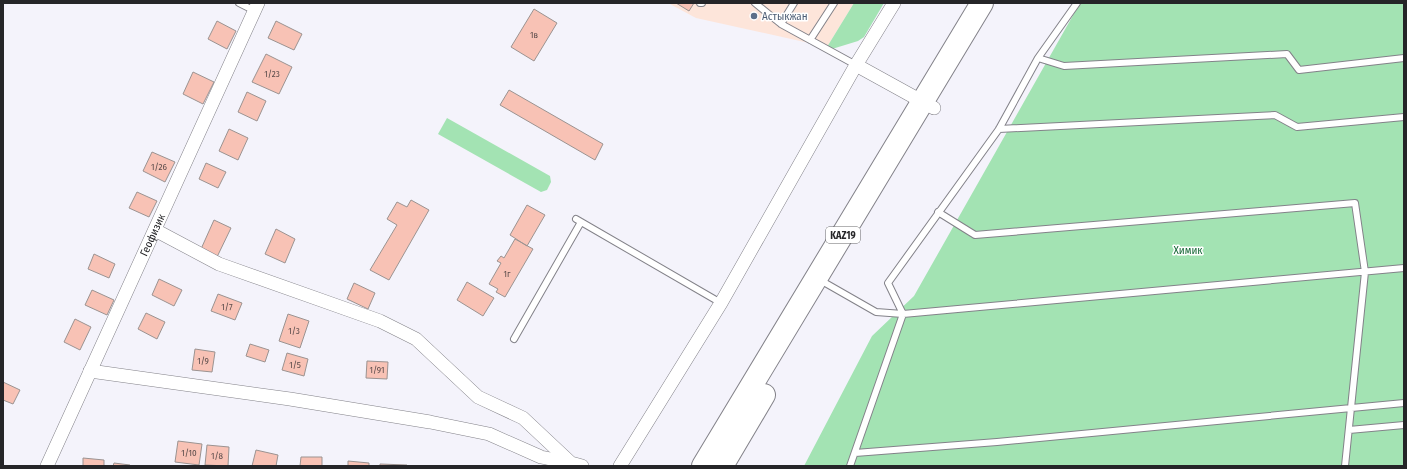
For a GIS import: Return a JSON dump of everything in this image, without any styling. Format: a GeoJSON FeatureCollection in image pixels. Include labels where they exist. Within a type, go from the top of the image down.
{"type":"FeatureCollection","features":[{"type":"Feature","properties":{"kind":"highway","name":"KAZ19"},"geometry":{"type":"LineString","coordinates":[[929,105],[982,3]]}},
{"type":"Feature","properties":{"kind":"highway","name":"KAZ19"},"geometry":{"type":"LineString","coordinates":[[722,466],[823,282],[929,105],[998,3]]}},
{"type":"Feature","properties":{"kind":"highway","name":"KAZ19"},"geometry":{"type":"LineString","coordinates":[[703,466],[823,282]]}},
{"type":"Feature","properties":{"kind":"street"},"geometry":{"type":"LineString","coordinates":[[620,466],[721,303],[856,65],[894,3]]}},
{"type":"Feature","properties":{"kind":"street","name":"Геофизик"},"geometry":{"type":"LineString","coordinates":[[47,466],[257,7]]}},
{"type":"Feature","properties":{"kind":"street"},"geometry":{"type":"LineString","coordinates":[[856,65],[929,105]]}},
{"type":"Feature","properties":{"kind":"street"},"geometry":{"type":"LineString","coordinates":[[155,230],[219,264],[380,321],[416,338],[478,397],[524,418],[577,465]]}},
{"type":"Feature","properties":{"kind":"street"},"geometry":{"type":"LineString","coordinates":[[90,371],[290,399],[430,422],[489,434],[540,457],[577,465]]}},
{"type":"Feature","properties":{"kind":"lane"},"geometry":{"type":"LineString","coordinates":[[239,3],[257,7]]}},
{"type":"Feature","properties":{"kind":"lane"},"geometry":{"type":"LineString","coordinates":[[755,3],[781,24],[856,65]]}},
{"type":"Feature","properties":{"kind":"lane"},"geometry":{"type":"LineString","coordinates":[[781,24],[794,3]]}},
{"type":"Feature","properties":{"kind":"lane"},"geometry":{"type":"LineString","coordinates":[[810,40],[834,3]]}},
{"type":"Feature","properties":{"kind":"lane"},"geometry":{"type":"LineString","coordinates":[[850,466],[904,314],[888,283],[999,129],[1038,58],[1077,3]]}},
{"type":"Feature","properties":{"kind":"lane"},"geometry":{"type":"LineString","coordinates":[[1038,58],[1064,66],[1287,54],[1299,70],[1404,58]]}},
{"type":"Feature","properties":{"kind":"lane"},"geometry":{"type":"LineString","coordinates":[[999,129],[1275,115],[1297,127],[1404,117]]}},
{"type":"Feature","properties":{"kind":"lane"},"geometry":{"type":"LineString","coordinates":[[938,212],[975,235],[1355,203],[1365,272],[1345,466]]}},
{"type":"Feature","properties":{"kind":"lane"},"geometry":{"type":"LineString","coordinates":[[514,339],[578,221],[721,303]]}},
{"type":"Feature","properties":{"kind":"lane"},"geometry":{"type":"LineString","coordinates":[[823,282],[876,312],[904,314],[1404,268]]}},
{"type":"Feature","properties":{"kind":"lane"},"geometry":{"type":"LineString","coordinates":[[855,453],[997,442],[1404,403]]}},
{"type":"Feature","properties":{"kind":"lane"},"geometry":{"type":"LineString","coordinates":[[1349,430],[1404,425]]}},
{"type":"Feature","properties":{"kind":"shaded area"},"geometry":{"type":"Polygon","coordinates":[[[668,3],[854,3],[827,47],[696,18],[668,3]]]}},
{"type":"Feature","properties":{"kind":"green space"},"geometry":{"type":"Polygon","coordinates":[[[854,3],[884,3],[864,37],[858,41],[832,49],[827,47],[854,3]]]}},
{"type":"Feature","properties":{"kind":"green space","name":"Химик"},"geometry":{"type":"Polygon","coordinates":[[[1080,3],[1404,3],[1404,466],[804,466],[872,336],[914,296],[1080,3]]]}},
{"type":"Feature","properties":{"kind":"green space"},"geometry":{"type":"Polygon","coordinates":[[[447,118],[550,176],[551,182],[547,190],[541,192],[438,134],[447,118]]]}},
{"type":"Feature","properties":{"kind":"building"},"geometry":{"type":"Polygon","coordinates":[[[676,3],[694,3],[689,11],[676,3]]]}},
{"type":"Feature","properties":{"kind":"building"},"geometry":{"type":"Polygon","coordinates":[[[534,9],[557,23],[534,61],[511,47],[534,9]]]}},
{"type":"Feature","properties":{"kind":"building"},"geometry":{"type":"Polygon","coordinates":[[[217,21],[236,31],[227,49],[208,39],[217,21]]]}},
{"type":"Feature","properties":{"kind":"building"},"geometry":{"type":"Polygon","coordinates":[[[276,21],[302,34],[294,50],[268,38],[276,21]]]}},
{"type":"Feature","properties":{"kind":"building"},"geometry":{"type":"Polygon","coordinates":[[[266,54],[292,67],[279,94],[252,82],[266,54]]]}},
{"type":"Feature","properties":{"kind":"building"},"geometry":{"type":"Polygon","coordinates":[[[193,72],[214,82],[203,104],[183,94],[193,72]]]}},
{"type":"Feature","properties":{"kind":"building"},"geometry":{"type":"Polygon","coordinates":[[[509,90],[603,144],[595,160],[500,105],[509,90]]]}},
{"type":"Feature","properties":{"kind":"building"},"geometry":{"type":"Polygon","coordinates":[[[247,92],[266,101],[257,121],[238,112],[247,92]]]}},
{"type":"Feature","properties":{"kind":"building"},"geometry":{"type":"Polygon","coordinates":[[[229,129],[248,138],[238,160],[219,151],[229,129]]]}},
{"type":"Feature","properties":{"kind":"building"},"geometry":{"type":"Polygon","coordinates":[[[152,152],[175,162],[165,182],[143,171],[152,152]]]}},
{"type":"Feature","properties":{"kind":"building"},"geometry":{"type":"Polygon","coordinates":[[[206,163],[226,172],[218,188],[199,179],[206,163]]]}},
{"type":"Feature","properties":{"kind":"building"},"geometry":{"type":"Polygon","coordinates":[[[137,192],[157,201],[149,217],[129,208],[137,192]]]}},
{"type":"Feature","properties":{"kind":"building"},"geometry":{"type":"Polygon","coordinates":[[[411,200],[429,210],[389,280],[370,270],[397,225],[387,219],[397,202],[407,207],[411,200]]]}},
{"type":"Feature","properties":{"kind":"building"},"geometry":{"type":"Polygon","coordinates":[[[527,205],[545,215],[527,246],[510,235],[527,205]]]}},
{"type":"Feature","properties":{"kind":"building"},"geometry":{"type":"Polygon","coordinates":[[[214,220],[231,228],[217,257],[201,249],[214,220]]]}},
{"type":"Feature","properties":{"kind":"building"},"geometry":{"type":"Polygon","coordinates":[[[276,229],[295,239],[285,263],[265,254],[276,229]]]}},
{"type":"Feature","properties":{"kind":"building"},"geometry":{"type":"Polygon","coordinates":[[[515,239],[533,249],[505,297],[496,292],[498,289],[489,284],[501,263],[497,261],[501,256],[504,258],[515,239]]]}},
{"type":"Feature","properties":{"kind":"building"},"geometry":{"type":"Polygon","coordinates":[[[94,254],[115,264],[109,278],[88,269],[94,254]]]}},
{"type":"Feature","properties":{"kind":"building"},"geometry":{"type":"Polygon","coordinates":[[[159,279],[182,290],[174,306],[152,295],[159,279]]]}},
{"type":"Feature","properties":{"kind":"building"},"geometry":{"type":"Polygon","coordinates":[[[467,282],[494,298],[483,316],[457,300],[467,282]]]}},
{"type":"Feature","properties":{"kind":"building"},"geometry":{"type":"Polygon","coordinates":[[[354,283],[375,293],[368,309],[347,299],[354,283]]]}},
{"type":"Feature","properties":{"kind":"building"},"geometry":{"type":"Polygon","coordinates":[[[92,290],[114,300],[107,315],[85,305],[92,290]]]}},
{"type":"Feature","properties":{"kind":"building"},"geometry":{"type":"Polygon","coordinates":[[[218,294],[242,303],[235,320],[211,311],[218,294]]]}},
{"type":"Feature","properties":{"kind":"building"},"geometry":{"type":"Polygon","coordinates":[[[146,313],[165,322],[157,339],[138,329],[146,313]]]}},
{"type":"Feature","properties":{"kind":"building"},"geometry":{"type":"Polygon","coordinates":[[[288,314],[309,321],[300,348],[279,341],[288,314]]]}},
{"type":"Feature","properties":{"kind":"building"},"geometry":{"type":"Polygon","coordinates":[[[75,319],[91,327],[80,350],[64,342],[75,319]]]}},
{"type":"Feature","properties":{"kind":"building"},"geometry":{"type":"Polygon","coordinates":[[[250,344],[269,350],[265,362],[246,356],[250,344]]]}},
{"type":"Feature","properties":{"kind":"building"},"geometry":{"type":"Polygon","coordinates":[[[195,349],[215,352],[212,372],[192,370],[195,349]]]}},
{"type":"Feature","properties":{"kind":"building"},"geometry":{"type":"Polygon","coordinates":[[[287,353],[308,359],[304,376],[282,370],[287,353]]]}},
{"type":"Feature","properties":{"kind":"building"},"geometry":{"type":"Polygon","coordinates":[[[367,361],[388,362],[387,379],[366,378],[367,361]]]}},
{"type":"Feature","properties":{"kind":"building"},"geometry":{"type":"Polygon","coordinates":[[[3,382],[20,390],[13,404],[3,400],[3,382]]]}},
{"type":"Feature","properties":{"kind":"building"},"geometry":{"type":"Polygon","coordinates":[[[178,441],[202,444],[199,465],[175,462],[178,441]]]}},
{"type":"Feature","properties":{"kind":"building"},"geometry":{"type":"Polygon","coordinates":[[[207,445],[229,447],[228,466],[205,465],[207,445]]]}},
{"type":"Feature","properties":{"kind":"building"},"geometry":{"type":"Polygon","coordinates":[[[256,450],[278,455],[276,466],[252,466],[256,450]]]}},
{"type":"Feature","properties":{"kind":"building"},"geometry":{"type":"Polygon","coordinates":[[[301,457],[322,457],[322,466],[300,466],[301,457]]]}},
{"type":"Feature","properties":{"kind":"building"},"geometry":{"type":"Polygon","coordinates":[[[83,458],[104,460],[104,466],[83,466],[83,458]]]}},
{"type":"Feature","properties":{"kind":"building"},"geometry":{"type":"Polygon","coordinates":[[[348,461],[369,463],[369,466],[348,466],[348,461]]]}},
{"type":"Feature","properties":{"kind":"building"},"geometry":{"type":"Polygon","coordinates":[[[114,463],[130,465],[130,466],[113,466],[114,463]]]}},
{"type":"Feature","properties":{"kind":"building"},"geometry":{"type":"Polygon","coordinates":[[[380,464],[407,465],[407,466],[380,466],[380,464]]]}},
{"type":"Feature","properties":{"kind":"place","name":"Астыкжан"},"geometry":{"type":"Point","coordinates":[754,16]}}]}
